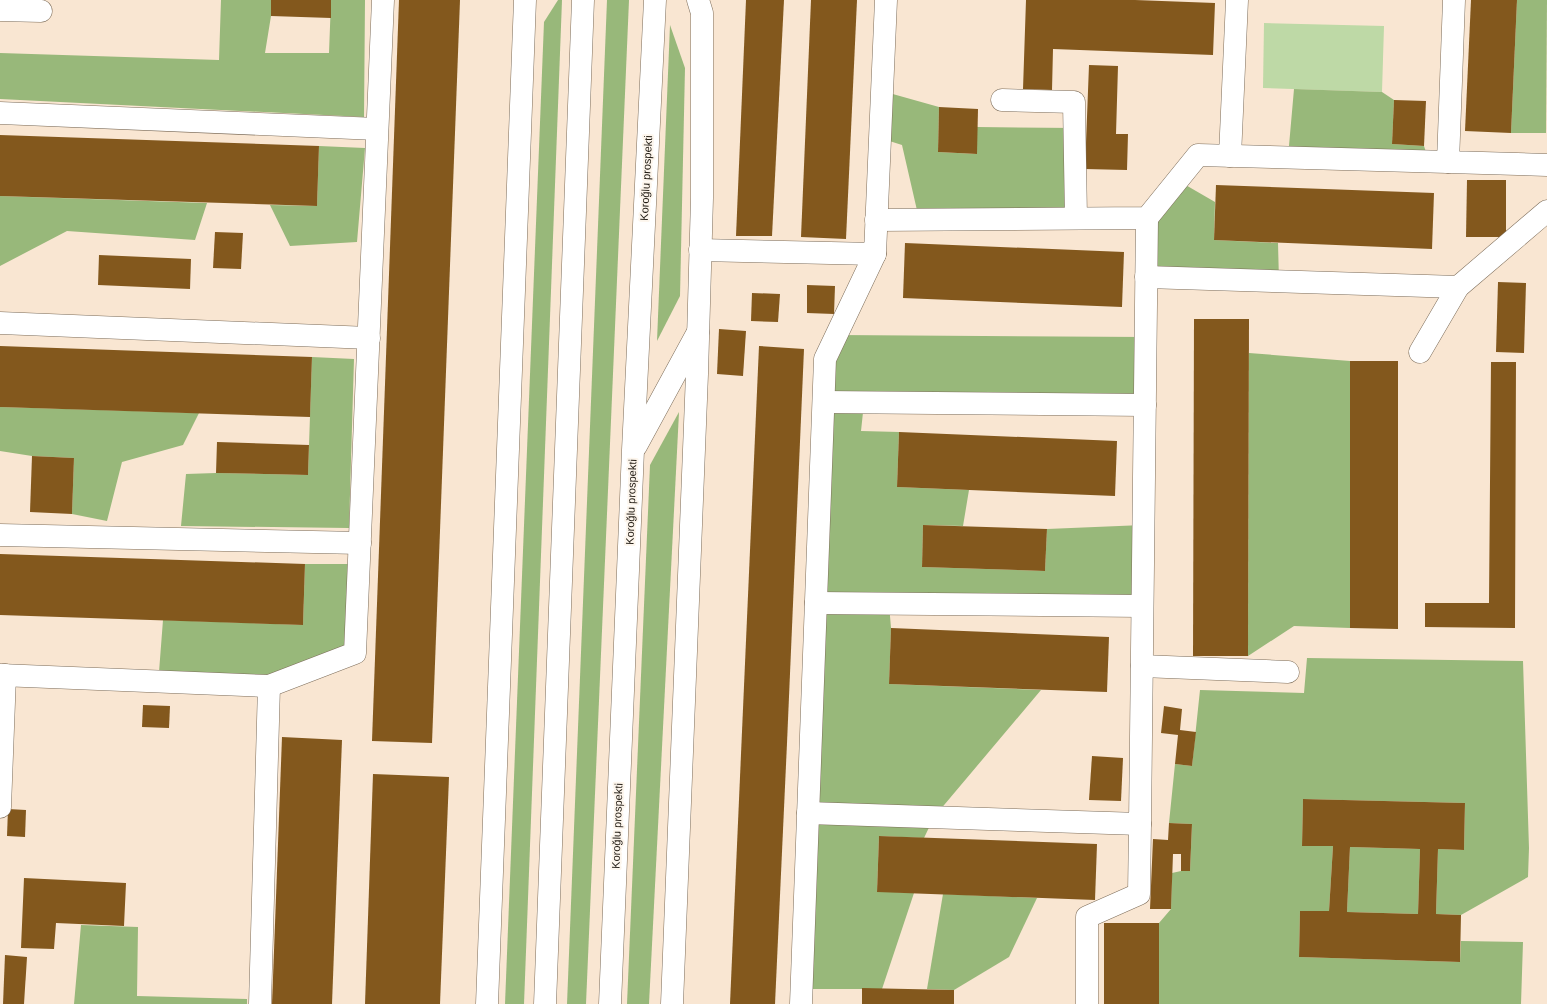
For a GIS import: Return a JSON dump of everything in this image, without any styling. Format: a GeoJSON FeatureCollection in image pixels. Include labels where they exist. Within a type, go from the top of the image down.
{"type":"FeatureCollection","features":[{"type":"Feature","properties":{"kind":"main road"},"geometry":{"type":"LineString","coordinates":[[0,807],[3,675],[269,686],[355,653],[383,0]]}},
{"type":"Feature","properties":{"kind":"main road"},"geometry":{"type":"LineString","coordinates":[[488,1004],[525,0]]}},
{"type":"Feature","properties":{"kind":"main road"},"geometry":{"type":"LineString","coordinates":[[544,1004],[583,0]]}},
{"type":"Feature","properties":{"kind":"main road","name":"Koroğlu prospekti"},"geometry":{"type":"LineString","coordinates":[[610,1004],[633,450],[655,0]]}},
{"type":"Feature","properties":{"kind":"main road"},"geometry":{"type":"LineString","coordinates":[[672,1004],[702,198],[702,13],[698,0]]}},
{"type":"Feature","properties":{"kind":"main road"},"geometry":{"type":"LineString","coordinates":[[801,1004],[825,359],[875,254],[886,0]]}},
{"type":"Feature","properties":{"kind":"main road"},"geometry":{"type":"LineString","coordinates":[[1230,156],[1237,0]]}},
{"type":"Feature","properties":{"kind":"main road"},"geometry":{"type":"LineString","coordinates":[[1448,162],[1454,0]]}},
{"type":"Feature","properties":{"kind":"main road"},"geometry":{"type":"LineString","coordinates":[[0,10],[41,11]]}},
{"type":"Feature","properties":{"kind":"main road"},"geometry":{"type":"LineString","coordinates":[[1002,100],[1074,102],[1076,218]]}},
{"type":"Feature","properties":{"kind":"main road"},"geometry":{"type":"LineString","coordinates":[[0,113],[377,129]]}},
{"type":"Feature","properties":{"kind":"main road"},"geometry":{"type":"LineString","coordinates":[[1087,1004],[1087,917],[1139,894],[1147,218],[1198,155],[1547,165]]}},
{"type":"Feature","properties":{"kind":"main road"},"geometry":{"type":"LineString","coordinates":[[1420,352],[1458,287],[1547,211]]}},
{"type":"Feature","properties":{"kind":"main road"},"geometry":{"type":"LineString","coordinates":[[876,220],[1147,218]]}},
{"type":"Feature","properties":{"kind":"main road"},"geometry":{"type":"LineString","coordinates":[[700,250],[875,254]]}},
{"type":"Feature","properties":{"kind":"main road"},"geometry":{"type":"LineString","coordinates":[[1146,277],[1458,287]]}},
{"type":"Feature","properties":{"kind":"main road"},"geometry":{"type":"LineString","coordinates":[[0,323],[369,338]]}},
{"type":"Feature","properties":{"kind":"main road"},"geometry":{"type":"LineString","coordinates":[[633,450],[698,332]]}},
{"type":"Feature","properties":{"kind":"main road"},"geometry":{"type":"LineString","coordinates":[[824,402],[1145,405]]}},
{"type":"Feature","properties":{"kind":"main road"},"geometry":{"type":"LineString","coordinates":[[0,535],[360,543]]}},
{"type":"Feature","properties":{"kind":"main road"},"geometry":{"type":"LineString","coordinates":[[816,603],[1142,606]]}},
{"type":"Feature","properties":{"kind":"main road"},"geometry":{"type":"LineString","coordinates":[[1142,666],[1288,672]]}},
{"type":"Feature","properties":{"kind":"main road"},"geometry":{"type":"LineString","coordinates":[[260,1004],[269,686]]}},
{"type":"Feature","properties":{"kind":"main road"},"geometry":{"type":"LineString","coordinates":[[808,813],[1140,824]]}},
{"type":"Feature","properties":{"kind":"green space"},"geometry":{"type":"Polygon","coordinates":[[[221,0],[271,0],[271,16],[265,53],[329,53],[331,0],[365,0],[364,117],[0,99],[0,53],[219,60],[221,0]]]}},
{"type":"Feature","properties":{"kind":"green space"},"geometry":{"type":"Polygon","coordinates":[[[558,0],[562,0],[524,1004],[505,1004],[544,22],[558,0]]]}},
{"type":"Feature","properties":{"kind":"green space"},"geometry":{"type":"Polygon","coordinates":[[[607,0],[629,0],[586,1004],[567,1004],[607,0]]]}},
{"type":"Feature","properties":{"kind":"green space"},"geometry":{"type":"Polygon","coordinates":[[[1517,0],[1547,0],[1546,133],[1511,133],[1517,0]]]}},
{"type":"Feature","properties":{"kind":"green space"},"geometry":{"type":"Polygon","coordinates":[[[1264,23],[1384,26],[1382,92],[1263,88],[1264,23]]]}},
{"type":"Feature","properties":{"kind":"green space"},"geometry":{"type":"Polygon","coordinates":[[[670,25],[685,68],[680,296],[657,341],[670,25]]]}},
{"type":"Feature","properties":{"kind":"green space"},"geometry":{"type":"Polygon","coordinates":[[[1294,89],[1382,92],[1394,100],[1392,144],[1424,146],[1429,161],[1288,157],[1294,89]]]}},
{"type":"Feature","properties":{"kind":"green space"},"geometry":{"type":"Polygon","coordinates":[[[882,91],[939,107],[938,152],[976,154],[977,127],[1075,128],[1076,218],[919,219],[902,145],[880,138],[882,91]]]}},
{"type":"Feature","properties":{"kind":"green space"},"geometry":{"type":"Polygon","coordinates":[[[319,146],[365,148],[357,242],[290,246],[270,205],[317,206],[319,146]]]}},
{"type":"Feature","properties":{"kind":"green space"},"geometry":{"type":"Polygon","coordinates":[[[1177,180],[1215,202],[1214,240],[1278,243],[1279,281],[1146,277],[1147,218],[1177,180]]]}},
{"type":"Feature","properties":{"kind":"green space"},"geometry":{"type":"Polygon","coordinates":[[[0,196],[207,203],[195,240],[67,231],[0,266],[0,196]]]}},
{"type":"Feature","properties":{"kind":"green space"},"geometry":{"type":"Polygon","coordinates":[[[837,335],[1145,337],[1145,405],[864,403],[861,431],[899,432],[897,487],[969,490],[963,526],[923,525],[922,567],[1045,571],[1047,529],[1143,525],[1142,606],[889,604],[891,628],[889,684],[1041,690],[934,817],[924,838],[879,836],[877,891],[914,893],[882,989],[801,989],[837,335]]]}},
{"type":"Feature","properties":{"kind":"green space"},"geometry":{"type":"Polygon","coordinates":[[[1249,353],[1350,361],[1350,628],[1294,626],[1248,656],[1249,353]]]}},
{"type":"Feature","properties":{"kind":"green space"},"geometry":{"type":"Polygon","coordinates":[[[312,357],[354,359],[349,528],[181,526],[186,474],[216,473],[308,475],[312,357]]]}},
{"type":"Feature","properties":{"kind":"green space"},"geometry":{"type":"Polygon","coordinates":[[[0,407],[199,413],[183,445],[122,462],[107,521],[72,514],[74,458],[32,456],[0,451],[0,407]]]}},
{"type":"Feature","properties":{"kind":"green space"},"geometry":{"type":"Polygon","coordinates":[[[679,412],[649,1004],[627,1004],[650,465],[679,412]]]}},
{"type":"Feature","properties":{"kind":"green space"},"geometry":{"type":"Polygon","coordinates":[[[305,564],[348,564],[345,645],[270,678],[159,672],[163,620],[303,625],[305,564]]]}},
{"type":"Feature","properties":{"kind":"green space"},"geometry":{"type":"Polygon","coordinates":[[[1307,658],[1523,661],[1529,848],[1528,877],[1461,915],[1436,914],[1438,849],[1464,850],[1465,803],[1303,799],[1302,845],[1333,846],[1329,911],[1300,911],[1299,957],[1460,962],[1461,941],[1523,942],[1521,1004],[1159,1004],[1159,923],[1171,909],[1172,873],[1190,871],[1192,824],[1169,823],[1175,764],[1192,766],[1200,690],[1304,693],[1307,658]]]}},
{"type":"Feature","properties":{"kind":"green space"},"geometry":{"type":"Polygon","coordinates":[[[1350,847],[1420,849],[1418,914],[1347,912],[1350,847]]]}},
{"type":"Feature","properties":{"kind":"green space"},"geometry":{"type":"Polygon","coordinates":[[[943,894],[1037,898],[1009,957],[954,990],[927,989],[943,894]]]}},
{"type":"Feature","properties":{"kind":"green space"},"geometry":{"type":"Polygon","coordinates":[[[81,925],[138,927],[137,996],[247,999],[247,1004],[74,1004],[81,925]]]}},
{"type":"Feature","properties":{"kind":"building"},"geometry":{"type":"Polygon","coordinates":[[[271,0],[331,0],[331,18],[271,16],[271,0]]]}},
{"type":"Feature","properties":{"kind":"building"},"geometry":{"type":"Polygon","coordinates":[[[399,0],[460,0],[432,743],[372,741],[399,0]]]}},
{"type":"Feature","properties":{"kind":"building"},"geometry":{"type":"Polygon","coordinates":[[[746,0],[784,0],[772,236],[736,236],[746,0]]]}},
{"type":"Feature","properties":{"kind":"building"},"geometry":{"type":"Polygon","coordinates":[[[811,0],[857,0],[846,239],[801,237],[811,0]]]}},
{"type":"Feature","properties":{"kind":"building"},"geometry":{"type":"Polygon","coordinates":[[[1026,0],[1135,0],[1215,3],[1213,55],[1053,49],[1052,90],[1023,89],[1026,0]]]}},
{"type":"Feature","properties":{"kind":"building"},"geometry":{"type":"Polygon","coordinates":[[[1471,0],[1517,0],[1511,133],[1465,131],[1471,0]]]}},
{"type":"Feature","properties":{"kind":"building"},"geometry":{"type":"Polygon","coordinates":[[[1089,65],[1118,66],[1116,134],[1128,134],[1127,170],[1085,169],[1089,65]]]}},
{"type":"Feature","properties":{"kind":"building"},"geometry":{"type":"Polygon","coordinates":[[[1394,100],[1426,101],[1424,146],[1392,144],[1394,100]]]}},
{"type":"Feature","properties":{"kind":"building"},"geometry":{"type":"Polygon","coordinates":[[[939,107],[978,109],[977,154],[938,152],[939,107]]]}},
{"type":"Feature","properties":{"kind":"building"},"geometry":{"type":"Polygon","coordinates":[[[0,135],[319,146],[317,206],[0,196],[0,135]]]}},
{"type":"Feature","properties":{"kind":"building"},"geometry":{"type":"Polygon","coordinates":[[[1467,180],[1506,180],[1506,237],[1466,237],[1467,180]]]}},
{"type":"Feature","properties":{"kind":"building"},"geometry":{"type":"Polygon","coordinates":[[[1216,185],[1434,193],[1432,249],[1214,240],[1216,185]]]}},
{"type":"Feature","properties":{"kind":"building"},"geometry":{"type":"Polygon","coordinates":[[[215,232],[243,233],[241,269],[213,268],[215,232]]]}},
{"type":"Feature","properties":{"kind":"building"},"geometry":{"type":"Polygon","coordinates":[[[905,243],[1124,252],[1122,307],[903,298],[905,243]]]}},
{"type":"Feature","properties":{"kind":"building"},"geometry":{"type":"Polygon","coordinates":[[[99,255],[191,259],[190,289],[98,285],[99,255]]]}},
{"type":"Feature","properties":{"kind":"building"},"geometry":{"type":"Polygon","coordinates":[[[1498,282],[1526,283],[1524,353],[1496,352],[1498,282]]]}},
{"type":"Feature","properties":{"kind":"building"},"geometry":{"type":"Polygon","coordinates":[[[807,285],[835,286],[834,314],[807,313],[807,285]]]}},
{"type":"Feature","properties":{"kind":"building"},"geometry":{"type":"Polygon","coordinates":[[[752,293],[780,294],[778,322],[751,321],[752,293]]]}},
{"type":"Feature","properties":{"kind":"building"},"geometry":{"type":"Polygon","coordinates":[[[1194,319],[1249,319],[1248,656],[1193,656],[1194,319]]]}},
{"type":"Feature","properties":{"kind":"building"},"geometry":{"type":"Polygon","coordinates":[[[719,329],[746,331],[743,376],[717,374],[719,329]]]}},
{"type":"Feature","properties":{"kind":"building"},"geometry":{"type":"Polygon","coordinates":[[[0,346],[312,357],[310,417],[0,407],[0,346]]]}},
{"type":"Feature","properties":{"kind":"building"},"geometry":{"type":"Polygon","coordinates":[[[759,346],[804,349],[787,743],[775,1004],[730,1004],[759,346]]]}},
{"type":"Feature","properties":{"kind":"building"},"geometry":{"type":"Polygon","coordinates":[[[1350,361],[1398,361],[1398,629],[1350,628],[1350,361]]]}},
{"type":"Feature","properties":{"kind":"building"},"geometry":{"type":"Polygon","coordinates":[[[1491,362],[1516,362],[1515,628],[1425,627],[1425,603],[1489,603],[1491,362]]]}},
{"type":"Feature","properties":{"kind":"building"},"geometry":{"type":"Polygon","coordinates":[[[899,432],[1117,441],[1115,496],[897,487],[899,432]]]}},
{"type":"Feature","properties":{"kind":"building"},"geometry":{"type":"Polygon","coordinates":[[[217,442],[309,445],[308,475],[216,473],[217,442]]]}},
{"type":"Feature","properties":{"kind":"building"},"geometry":{"type":"Polygon","coordinates":[[[32,456],[74,458],[72,514],[30,512],[32,456]]]}},
{"type":"Feature","properties":{"kind":"building"},"geometry":{"type":"Polygon","coordinates":[[[923,525],[1047,529],[1045,571],[922,567],[923,525]]]}},
{"type":"Feature","properties":{"kind":"building"},"geometry":{"type":"Polygon","coordinates":[[[0,554],[305,564],[303,625],[0,615],[0,554]]]}},
{"type":"Feature","properties":{"kind":"building"},"geometry":{"type":"Polygon","coordinates":[[[891,628],[1109,637],[1107,692],[889,684],[891,628]]]}},
{"type":"Feature","properties":{"kind":"building"},"geometry":{"type":"Polygon","coordinates":[[[143,705],[170,706],[169,728],[142,727],[143,705]]]}},
{"type":"Feature","properties":{"kind":"building"},"geometry":{"type":"Polygon","coordinates":[[[1164,706],[1182,709],[1180,730],[1196,732],[1192,766],[1175,764],[1178,735],[1161,733],[1164,706]]]}},
{"type":"Feature","properties":{"kind":"building"},"geometry":{"type":"Polygon","coordinates":[[[282,737],[342,740],[332,1004],[272,1004],[282,737]]]}},
{"type":"Feature","properties":{"kind":"building"},"geometry":{"type":"Polygon","coordinates":[[[1092,756],[1123,758],[1121,801],[1089,800],[1092,756]]]}},
{"type":"Feature","properties":{"kind":"building"},"geometry":{"type":"Polygon","coordinates":[[[373,774],[449,777],[440,1004],[365,1004],[373,774]]]}},
{"type":"Feature","properties":{"kind":"building"},"geometry":{"type":"Polygon","coordinates":[[[1303,799],[1465,803],[1464,850],[1438,849],[1436,914],[1461,915],[1460,962],[1299,957],[1300,911],[1329,911],[1333,846],[1302,846],[1303,799]],[[1350,847],[1347,912],[1418,914],[1420,849],[1350,847]]]}},
{"type":"Feature","properties":{"kind":"building"},"geometry":{"type":"Polygon","coordinates":[[[8,809],[26,810],[25,837],[7,836],[8,809]]]}},
{"type":"Feature","properties":{"kind":"building"},"geometry":{"type":"Polygon","coordinates":[[[1169,823],[1192,824],[1190,871],[1181,871],[1181,854],[1173,854],[1171,909],[1150,909],[1153,839],[1168,840],[1169,823]]]}},
{"type":"Feature","properties":{"kind":"building"},"geometry":{"type":"Polygon","coordinates":[[[879,836],[1097,844],[1095,900],[877,892],[879,836]]]}},
{"type":"Feature","properties":{"kind":"building"},"geometry":{"type":"Polygon","coordinates":[[[24,878],[126,883],[124,926],[56,923],[54,949],[21,948],[24,878]]]}},
{"type":"Feature","properties":{"kind":"building"},"geometry":{"type":"Polygon","coordinates":[[[1104,923],[1159,923],[1159,1004],[1104,1004],[1104,923]]]}},
{"type":"Feature","properties":{"kind":"building"},"geometry":{"type":"Polygon","coordinates":[[[5,955],[27,957],[24,1004],[3,1004],[5,955]]]}},
{"type":"Feature","properties":{"kind":"building"},"geometry":{"type":"Polygon","coordinates":[[[862,988],[954,990],[954,1004],[862,1004],[862,988]]]}}]}
